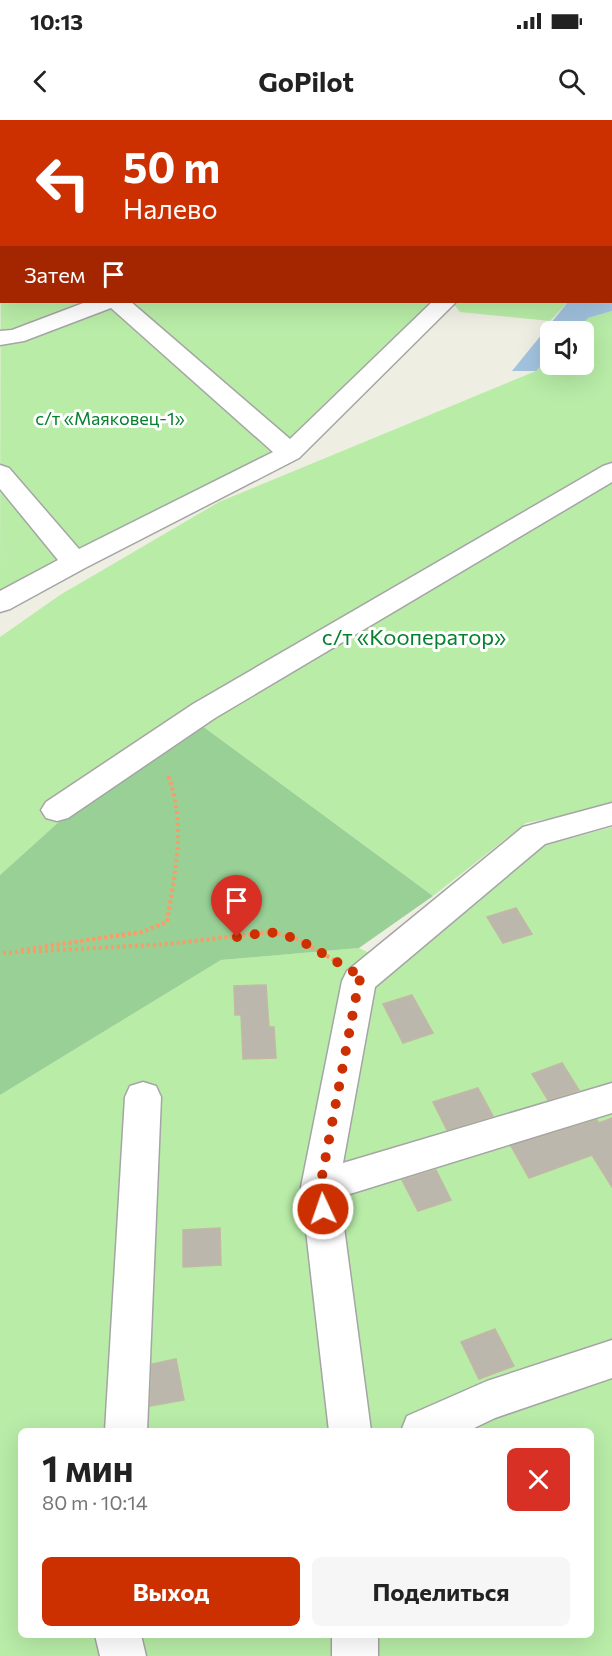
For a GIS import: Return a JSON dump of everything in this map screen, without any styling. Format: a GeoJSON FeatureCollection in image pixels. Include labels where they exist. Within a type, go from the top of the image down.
{"type":"FeatureCollection","features":[{"type":"Feature","properties":{"kind":"street"},"geometry":{"type":"LineString","coordinates":[[0,338],[16,336],[102,303]]}},
{"type":"Feature","properties":{"kind":"street"},"geometry":{"type":"LineString","coordinates":[[119,303],[290,453]]}},
{"type":"Feature","properties":{"kind":"street"},"geometry":{"type":"LineString","coordinates":[[0,603],[75,562],[290,453],[444,303]]}},
{"type":"Feature","properties":{"kind":"street"},"geometry":{"type":"LineString","coordinates":[[57,810],[204,711],[612,471]]}},
{"type":"Feature","properties":{"kind":"street"},"geometry":{"type":"LineString","coordinates":[[0,474],[75,562]]}},
{"type":"Feature","properties":{"kind":"street"},"geometry":{"type":"LineString","coordinates":[[350,1428],[320,1187],[359,981],[534,835],[612,814]]}},
{"type":"Feature","properties":{"kind":"street"},"geometry":{"type":"LineString","coordinates":[[126,1428],[143,1097]]}},
{"type":"Feature","properties":{"kind":"street"},"geometry":{"type":"LineString","coordinates":[[320,1187],[612,1098]]}},
{"type":"Feature","properties":{"kind":"street"},"geometry":{"type":"LineString","coordinates":[[428,1428],[487,1401],[612,1359]]}},
{"type":"Feature","properties":{"kind":"street"},"geometry":{"type":"LineString","coordinates":[[119,1638],[123,1656]]}},
{"type":"Feature","properties":{"kind":"street"},"geometry":{"type":"LineString","coordinates":[[354,1638],[355,1656]]}},
{"type":"Feature","properties":{"kind":"path"},"geometry":{"type":"LineString","coordinates":[[1,954],[142,932],[167,922],[181,826],[174,785],[153,746]]}},
{"type":"Feature","properties":{"kind":"path"},"geometry":{"type":"LineString","coordinates":[[1,954],[169,944],[270,932],[298,939],[364,978]]}},
{"type":"Feature","properties":{"kind":"green space","name":"с/т «Маяковец-1»"},"geometry":{"type":"Polygon","coordinates":[[[1,303],[86,303],[97,310],[116,303],[435,303],[289,450],[0,591],[1,303]]]}},
{"type":"Feature","properties":{"kind":"green space"},"geometry":{"type":"Polygon","coordinates":[[[453,303],[567,303],[550,321],[460,312],[453,303]]]}},
{"type":"Feature","properties":{"kind":"green space","name":"с/т «Кооператор»"},"geometry":{"type":"Polygon","coordinates":[[[612,311],[612,806],[526,823],[433,896],[201,725],[161,749],[61,820],[0,875],[0,637],[60,595],[219,502],[536,371],[540,367],[540,375],[594,375],[594,321],[585,321],[612,311]]]}},
{"type":"Feature","properties":{"kind":"green space"},"geometry":{"type":"Polygon","coordinates":[[[201,725],[433,896],[359,948],[221,960],[0,1095],[0,875],[61,820],[161,749],[201,725]]]}},
{"type":"Feature","properties":{"kind":"green space"},"geometry":{"type":"Polygon","coordinates":[[[612,827],[612,1656],[0,1656],[0,1095],[221,960],[359,948],[394,965],[543,846],[612,827]]]}},
{"type":"Feature","properties":{"kind":"water"},"geometry":{"type":"Polygon","coordinates":[[[567,303],[612,303],[612,311],[588,318],[585,321],[553,321],[567,303]]]}},
{"type":"Feature","properties":{"kind":"water"},"geometry":{"type":"Polygon","coordinates":[[[540,337],[540,367],[536,371],[512,371],[540,337]]]}},
{"type":"Feature","properties":{"kind":"building"},"geometry":{"type":"Polygon","coordinates":[[[516,908],[532,934],[503,943],[487,917],[516,908]]]}},
{"type":"Feature","properties":{"kind":"building"},"geometry":{"type":"Polygon","coordinates":[[[266,985],[269,1027],[274,1027],[276,1058],[243,1059],[241,1015],[235,1015],[234,986],[266,985]]]}},
{"type":"Feature","properties":{"kind":"building"},"geometry":{"type":"Polygon","coordinates":[[[412,995],[433,1033],[403,1043],[383,1004],[412,995]]]}},
{"type":"Feature","properties":{"kind":"building"},"geometry":{"type":"Polygon","coordinates":[[[562,1063],[579,1090],[548,1100],[532,1074],[562,1063]]]}},
{"type":"Feature","properties":{"kind":"building"},"geometry":{"type":"Polygon","coordinates":[[[478,1088],[493,1116],[447,1130],[433,1102],[478,1088]]]}},
{"type":"Feature","properties":{"kind":"building"},"geometry":{"type":"Polygon","coordinates":[[[612,1118],[612,1187],[592,1155],[529,1178],[511,1146],[597,1120],[599,1123],[612,1118]]]}},
{"type":"Feature","properties":{"kind":"building"},"geometry":{"type":"Polygon","coordinates":[[[436,1170],[451,1200],[418,1211],[402,1180],[436,1170]]]}},
{"type":"Feature","properties":{"kind":"building"},"geometry":{"type":"Polygon","coordinates":[[[220,1228],[221,1265],[183,1267],[183,1230],[220,1228]]]}},
{"type":"Feature","properties":{"kind":"building"},"geometry":{"type":"Polygon","coordinates":[[[495,1329],[514,1366],[479,1379],[461,1342],[495,1329]]]}},
{"type":"Feature","properties":{"kind":"building"},"geometry":{"type":"Polygon","coordinates":[[[176,1359],[184,1400],[150,1406],[152,1364],[176,1359]]]}},
{"type":"Feature","properties":{"kind":"route"},"geometry":{"type":"LineString","coordinates":[[237,937],[270,932],[298,939],[364,978],[359,981],[320,1187],[323,1209]]}}]}
